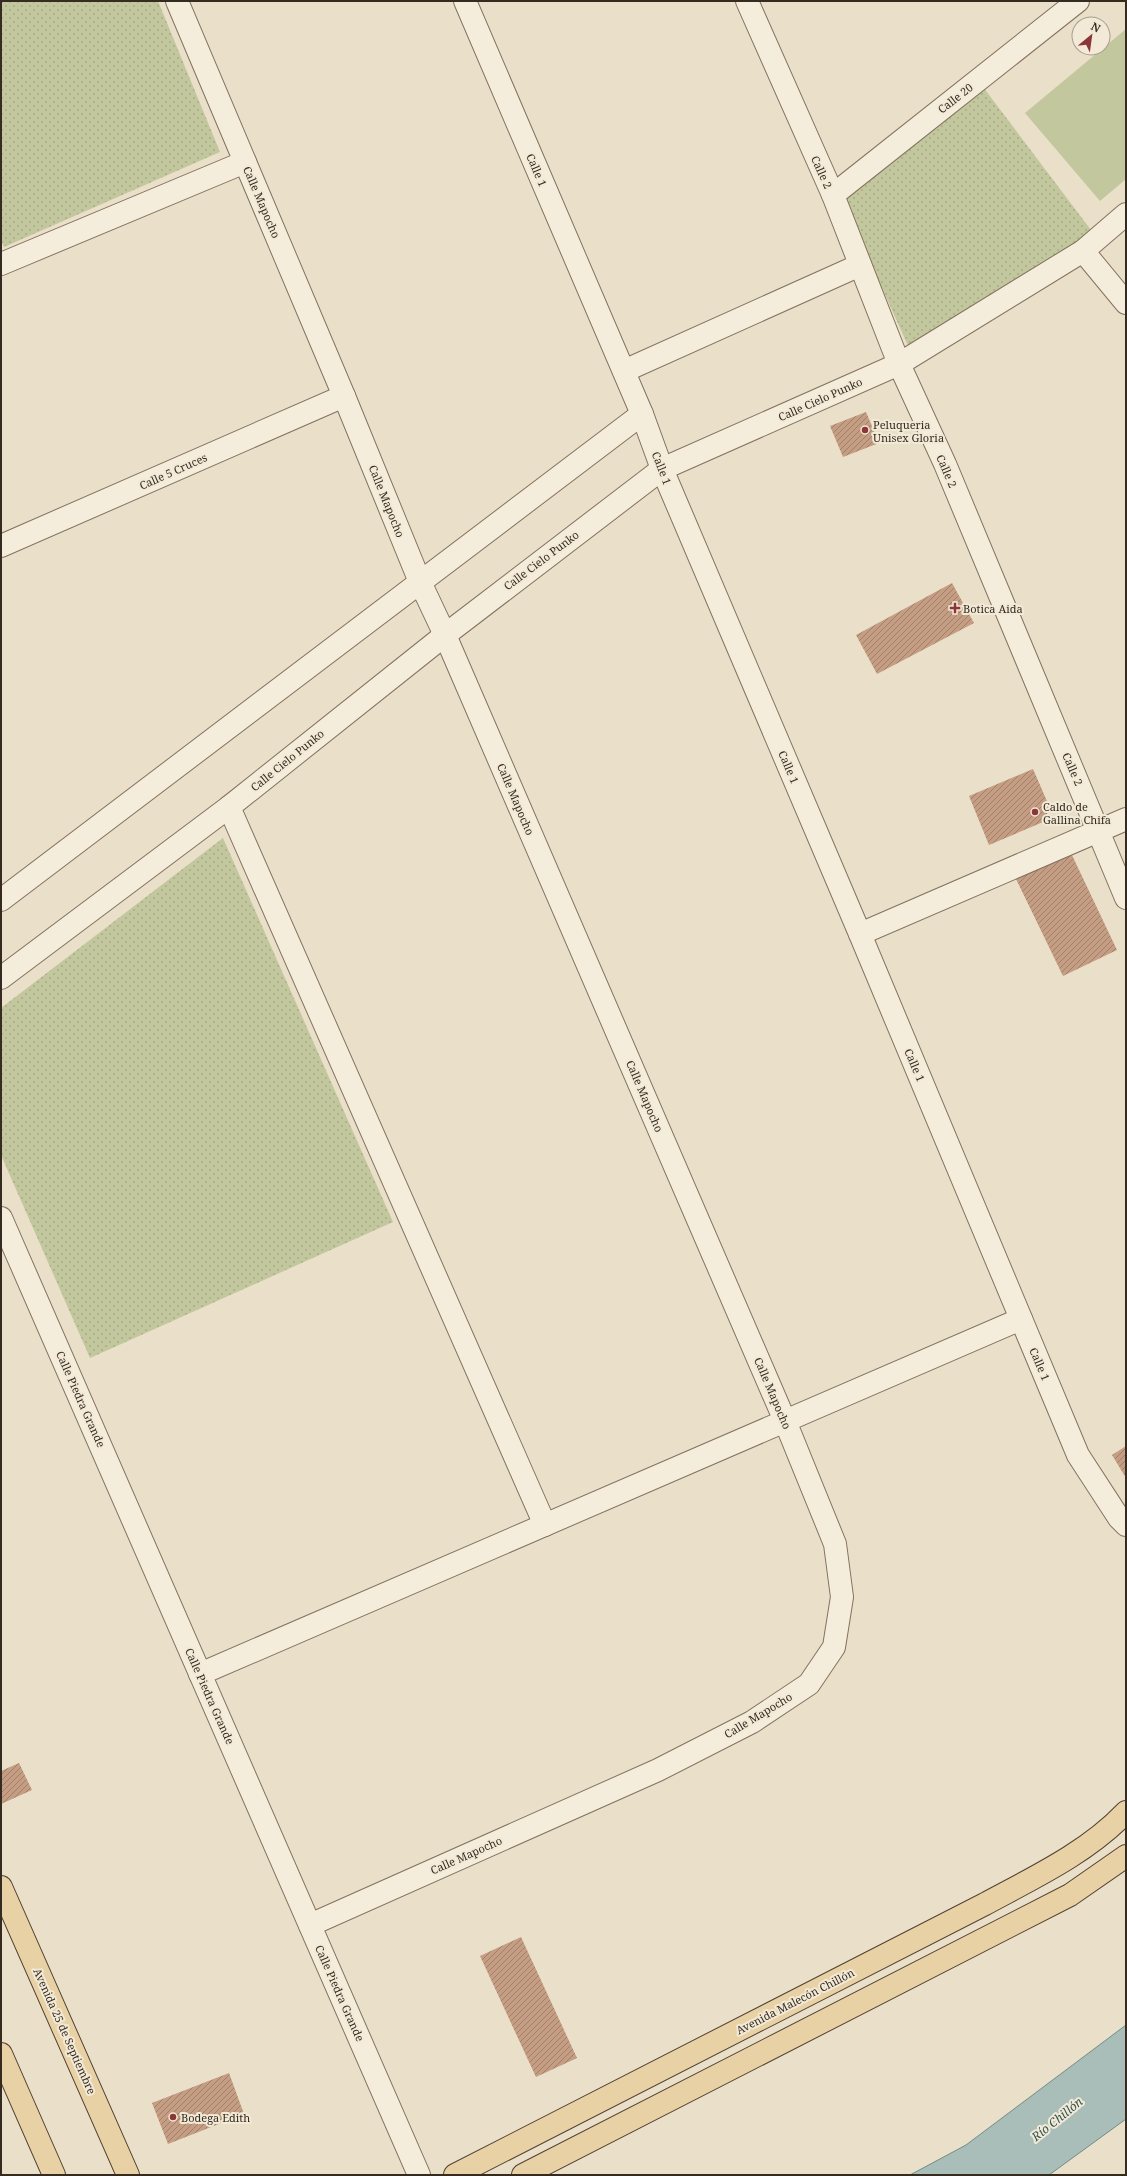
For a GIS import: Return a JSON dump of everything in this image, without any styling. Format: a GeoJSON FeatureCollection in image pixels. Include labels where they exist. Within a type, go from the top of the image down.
{"type":"FeatureCollection","features":[{"type":"Feature","properties":{"kind":"main road","name":"Avenida Malecón Chillón"},"geometry":{"type":"LineString","coordinates":[[455,2175],[1006,1893],[1061,1863],[1117,1821],[1126,1812]]}},
{"type":"Feature","properties":{"kind":"main road"},"geometry":{"type":"LineString","coordinates":[[523,2175],[1070,1895],[1126,1856]]}},
{"type":"Feature","properties":{"kind":"main road","name":"Avenida 25 de Septiembre"},"geometry":{"type":"LineString","coordinates":[[1,1887],[128,2175]]}},
{"type":"Feature","properties":{"kind":"main road"},"geometry":{"type":"LineString","coordinates":[[1,2054],[54,2175]]}},
{"type":"Feature","properties":{"kind":"street","name":"Calle Mapocho"},"geometry":{"type":"LineString","coordinates":[[177,1],[344,396],[420,582],[444,634],[786,1421],[835,1544],[842,1597],[834,1647],[809,1684],[752,1722],[658,1770],[310,1925]]}},
{"type":"Feature","properties":{"kind":"street","name":"Calle 1"},"geometry":{"type":"LineString","coordinates":[[465,1],[624,371],[642,414],[662,469],[860,934],[1078,1455],[1119,1518],[1126,1525]]}},
{"type":"Feature","properties":{"kind":"street","name":"Calle 2"},"geometry":{"type":"LineString","coordinates":[[747,1],[833,195],[899,364],[945,464],[1126,898]]}},
{"type":"Feature","properties":{"kind":"street","name":"Calle 20"},"geometry":{"type":"LineString","coordinates":[[833,195],[1078,1]]}},
{"type":"Feature","properties":{"kind":"street"},"geometry":{"type":"LineString","coordinates":[[1,264],[245,162]]}},
{"type":"Feature","properties":{"kind":"street","name":"Calle Cielo Punko"},"geometry":{"type":"LineString","coordinates":[[1,978],[229,807],[444,634],[662,469],[899,364],[1083,251],[1126,214]]}},
{"type":"Feature","properties":{"kind":"street"},"geometry":{"type":"LineString","coordinates":[[1083,251],[1126,303]]}},
{"type":"Feature","properties":{"kind":"street"},"geometry":{"type":"LineString","coordinates":[[624,371],[860,265]]}},
{"type":"Feature","properties":{"kind":"street","name":"Calle 5 Cruces"},"geometry":{"type":"LineString","coordinates":[[1,546],[344,396]]}},
{"type":"Feature","properties":{"kind":"street"},"geometry":{"type":"LineString","coordinates":[[1,900],[642,414]]}},
{"type":"Feature","properties":{"kind":"street"},"geometry":{"type":"LineString","coordinates":[[229,807],[545,1525]]}},
{"type":"Feature","properties":{"kind":"street"},"geometry":{"type":"LineString","coordinates":[[860,934],[1126,819]]}},
{"type":"Feature","properties":{"kind":"street","name":"Calle Piedra Grande"},"geometry":{"type":"LineString","coordinates":[[1,1218],[419,2175]]}},
{"type":"Feature","properties":{"kind":"street"},"geometry":{"type":"LineString","coordinates":[[200,1674],[1021,1319]]}},
{"type":"Feature","properties":{"kind":"green space"},"geometry":{"type":"Polygon","coordinates":[[[1,1],[158,1],[220,152],[4,247],[1,241],[1,1]]]}},
{"type":"Feature","properties":{"kind":"green space"},"geometry":{"type":"Polygon","coordinates":[[[1126,29],[1126,179],[1100,201],[1025,113],[1094,56],[1111,56],[1111,41],[1126,29]]]}},
{"type":"Feature","properties":{"kind":"green space"},"geometry":{"type":"Polygon","coordinates":[[[983,87],[1094,234],[914,359],[842,199],[983,87]]]}},
{"type":"Feature","properties":{"kind":"green space"},"geometry":{"type":"Polygon","coordinates":[[[223,838],[393,1222],[90,1358],[1,1155],[1,1008],[223,838]]]}},
{"type":"Feature","properties":{"kind":"water","name":"Río Chillón"},"geometry":{"type":"Polygon","coordinates":[[[1126,2025],[1126,2119],[1049,2175],[910,2175],[966,2145],[1126,2025]]]}},
{"type":"Feature","properties":{"kind":"building"},"geometry":{"type":"Polygon","coordinates":[[[866,412],[879,443],[843,457],[830,426],[866,412]]]}},
{"type":"Feature","properties":{"kind":"building"},"geometry":{"type":"Polygon","coordinates":[[[952,583],[974,623],[877,674],[856,635],[952,583]]]}},
{"type":"Feature","properties":{"kind":"building"},"geometry":{"type":"Polygon","coordinates":[[[1033,769],[1050,808],[1043,822],[989,845],[969,796],[1033,769]]]}},
{"type":"Feature","properties":{"kind":"building"},"geometry":{"type":"Polygon","coordinates":[[[1071,853],[1117,950],[1063,976],[1016,879],[1071,853]]]}},
{"type":"Feature","properties":{"kind":"building"},"geometry":{"type":"Polygon","coordinates":[[[1126,1446],[1126,1478],[1112,1455],[1126,1446]]]}},
{"type":"Feature","properties":{"kind":"building"},"geometry":{"type":"Polygon","coordinates":[[[19,1763],[32,1790],[1,1804],[1,1771],[19,1763]]]}},
{"type":"Feature","properties":{"kind":"building"},"geometry":{"type":"Polygon","coordinates":[[[521,1937],[577,2058],[536,2077],[480,1956],[521,1937]]]}},
{"type":"Feature","properties":{"kind":"building"},"geometry":{"type":"Polygon","coordinates":[[[229,2073],[244,2114],[168,2144],[152,2103],[229,2073]]]}},
{"type":"Feature","properties":{"kind":"place","name":"Peluqueria Unisex Gloria"},"geometry":{"type":"Point","coordinates":[865,430]}},
{"type":"Feature","properties":{"kind":"place","name":"Botica Aida"},"geometry":{"type":"Point","coordinates":[955,608]}},
{"type":"Feature","properties":{"kind":"place","name":"Caldo de Gallina Chifa"},"geometry":{"type":"Point","coordinates":[1035,812]}},
{"type":"Feature","properties":{"kind":"place","name":"Bodega Edith"},"geometry":{"type":"Point","coordinates":[173,2117]}}]}
